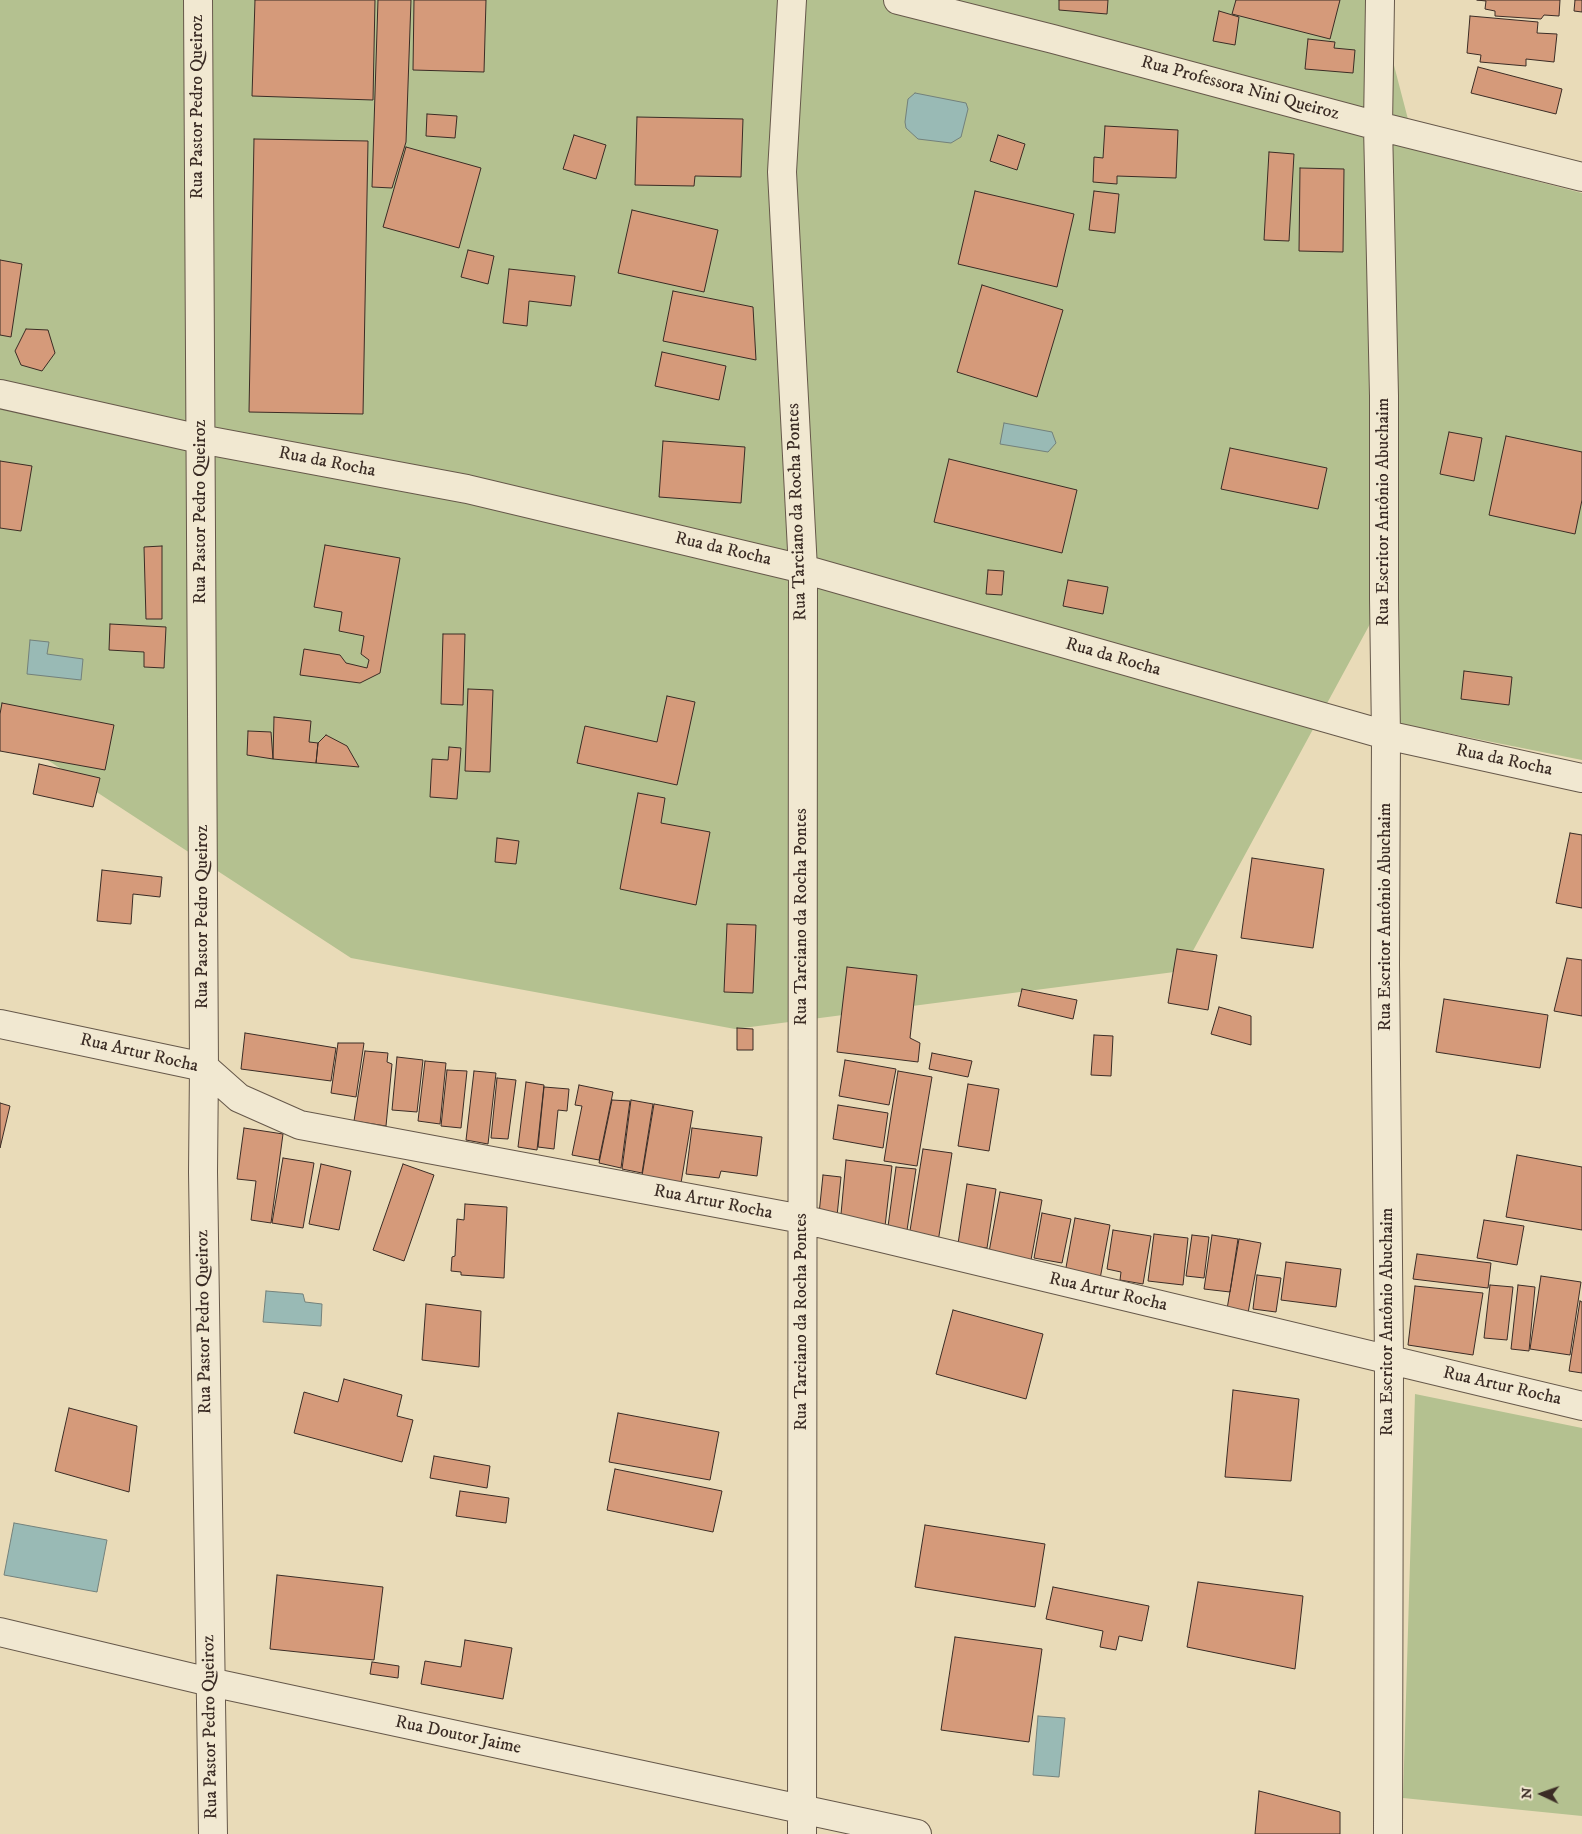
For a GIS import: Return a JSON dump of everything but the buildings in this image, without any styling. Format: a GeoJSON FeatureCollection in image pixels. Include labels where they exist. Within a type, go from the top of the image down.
{"type":"FeatureCollection","features":[{"type":"Feature","properties":{"kind":"street","name":"Rua Pastor Pedro Queiroz"},"geometry":{"type":"LineString","coordinates":[[198,0],[203,1172],[214,1834]]}},
{"type":"Feature","properties":{"kind":"street","name":"Rua Tarciano da Rocha Pontes"},"geometry":{"type":"LineString","coordinates":[[792,0],[782,172],[803,570],[802,1822]]}},
{"type":"Feature","properties":{"kind":"street","name":"Rua Professora Nini Queiroz"},"geometry":{"type":"LineString","coordinates":[[898,0],[1053,39],[1378,126],[1582,177]]}},
{"type":"Feature","properties":{"kind":"street","name":"Rua Escritor Antônio Abuchaim"},"geometry":{"type":"LineString","coordinates":[[1380,0],[1378,126],[1384,396],[1385,964],[1389,1360],[1388,1834]]}},
{"type":"Feature","properties":{"kind":"street","name":"Rua da Rocha"},"geometry":{"type":"LineString","coordinates":[[0,394],[200,439],[467,489],[803,570],[1386,735],[1582,778]]}},
{"type":"Feature","properties":{"kind":"street","name":"Rua Artur Rocha"},"geometry":{"type":"LineString","coordinates":[[0,1024],[204,1068],[239,1098],[300,1125],[802,1219],[1582,1406]]}},
{"type":"Feature","properties":{"kind":"street","name":"Rua Doutor Jaime"},"geometry":{"type":"LineString","coordinates":[[0,1632],[802,1822],[917,1834]]}},
{"type":"Feature","properties":{"kind":"green space"},"geometry":{"type":"Polygon","coordinates":[[[0,0],[1377,0],[1416,150],[1582,193],[1582,760],[1397,723],[1383,600],[1182,971],[735,1029],[351,958],[0,729],[0,0]]]}},
{"type":"Feature","properties":{"kind":"green space"},"geometry":{"type":"Polygon","coordinates":[[[1415,1394],[1582,1428],[1582,1816],[1403,1798],[1415,1394]]]}},
{"type":"Feature","properties":{"kind":"water"},"geometry":{"type":"Polygon","coordinates":[[[915,93],[966,103],[968,109],[961,137],[951,143],[918,139],[906,128],[908,99],[915,93]]]}},
{"type":"Feature","properties":{"kind":"water"},"geometry":{"type":"Polygon","coordinates":[[[1004,423],[1052,432],[1056,443],[1048,452],[1000,444],[1004,423]]]}},
{"type":"Feature","properties":{"kind":"water"},"geometry":{"type":"Polygon","coordinates":[[[30,640],[49,642],[47,654],[83,659],[81,680],[27,674],[30,640]]]}},
{"type":"Feature","properties":{"kind":"water"},"geometry":{"type":"Polygon","coordinates":[[[266,1291],[303,1294],[305,1302],[322,1304],[321,1326],[263,1322],[266,1291]]]}},
{"type":"Feature","properties":{"kind":"water"},"geometry":{"type":"Polygon","coordinates":[[[14,1523],[107,1540],[97,1592],[4,1575],[14,1523]]]}},
{"type":"Feature","properties":{"kind":"water"},"geometry":{"type":"Polygon","coordinates":[[[1038,1716],[1065,1718],[1059,1777],[1033,1775],[1038,1716]]]}}]}
